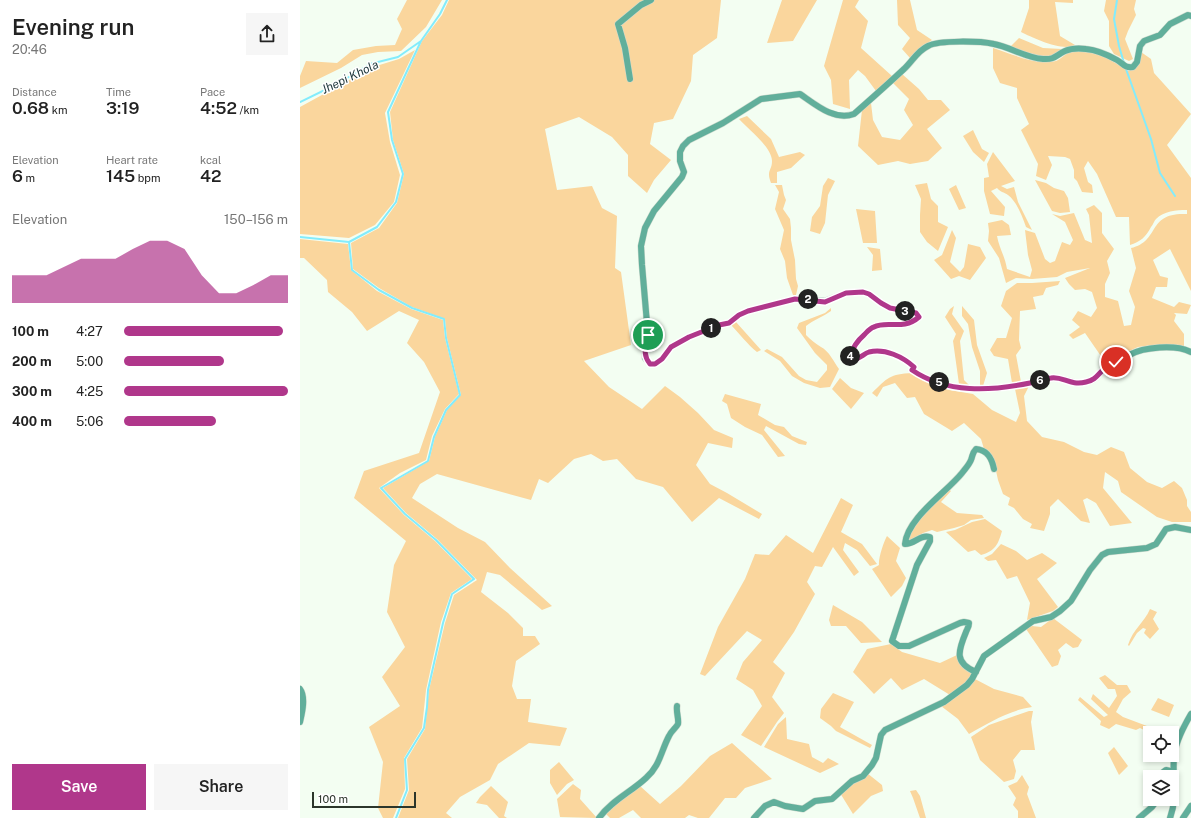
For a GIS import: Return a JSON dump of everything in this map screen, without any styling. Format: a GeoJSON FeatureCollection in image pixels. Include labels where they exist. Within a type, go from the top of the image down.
{"type":"FeatureCollection","features":[{"type":"Feature","properties":{"kind":"street"},"geometry":{"type":"LineString","coordinates":[[630,79],[625,48],[618,24],[641,5],[651,0]]}},
{"type":"Feature","properties":{"kind":"street"},"geometry":{"type":"LineString","coordinates":[[1191,16],[1188,15],[1170,24],[1160,35],[1144,41],[1140,46],[1137,62],[1133,67],[1127,68],[1117,60],[1099,52],[1087,49],[1073,48],[1063,52],[1056,58],[1043,59],[1027,56],[993,44],[970,42],[934,43],[916,55],[906,67],[854,114],[847,116],[830,113],[800,94],[794,93],[784,97],[761,99],[723,123],[689,140],[683,146],[680,152],[680,161],[684,172],[682,177],[654,211],[645,228],[641,246],[648,335],[645,358],[650,364],[655,364],[662,359],[671,347],[680,342],[709,328],[729,323],[739,315],[748,311],[795,299],[825,302],[839,295],[854,292],[869,294],[890,308],[916,313],[919,317],[915,321],[902,324],[878,325],[872,327],[857,341],[850,356],[852,359],[856,359],[870,352],[885,352],[894,354],[914,367],[912,370],[917,374],[958,388],[975,390],[992,389],[1031,383],[1050,378],[1057,378],[1075,383],[1086,382],[1094,380],[1105,368],[1129,355],[1145,349],[1178,348],[1191,352]]}},
{"type":"Feature","properties":{"kind":"street"},"geometry":{"type":"LineString","coordinates":[[976,672],[962,664],[959,658],[963,641],[970,623],[960,623],[909,646],[899,646],[892,641],[917,565],[930,541],[930,538],[927,536],[921,537],[910,544],[904,544],[911,529],[917,519],[935,499],[964,471],[972,458],[972,453],[976,450],[981,450],[991,457],[994,469]]}},
{"type":"Feature","properties":{"kind":"street"},"geometry":{"type":"LineString","coordinates":[[754,818],[765,806],[774,802],[785,806],[803,809],[815,801],[832,799],[852,781],[863,776],[876,758],[881,735],[885,730],[944,702],[967,685],[984,656],[1033,621],[1051,617],[1070,601],[1090,570],[1102,555],[1108,552],[1146,548],[1156,544],[1166,529],[1175,527],[1191,530]]}},
{"type":"Feature","properties":{"kind":"street"},"geometry":{"type":"LineString","coordinates":[[300,689],[303,699],[300,722]]}},
{"type":"Feature","properties":{"kind":"street"},"geometry":{"type":"LineString","coordinates":[[599,818],[614,802],[654,771],[669,735],[678,725],[676,713],[677,706]]}},
{"type":"Feature","properties":{"kind":"street"},"geometry":{"type":"LineString","coordinates":[[1174,770],[1176,744],[1191,714]]}},
{"type":"Feature","properties":{"kind":"street"},"geometry":{"type":"LineString","coordinates":[[1139,818],[1153,806]]}},
{"type":"Feature","properties":{"kind":"street"},"geometry":{"type":"LineString","coordinates":[[1170,818],[1173,806]]}},
{"type":"Feature","properties":{"kind":"street"},"geometry":{"type":"LineString","coordinates":[[1183,818],[1191,806]]}},
{"type":"Feature","properties":{"kind":"shaded area"},"geometry":{"type":"Polygon","coordinates":[[[407,0],[442,0],[426,27],[401,51],[378,52],[362,55],[341,68],[300,88],[300,76],[306,61],[337,63],[353,50],[376,46],[395,45],[402,29],[397,19],[407,0]]]}},
{"type":"Feature","properties":{"kind":"shaded area"},"geometry":{"type":"Polygon","coordinates":[[[449,0],[721,0],[717,38],[693,55],[691,81],[673,119],[654,123],[650,144],[671,160],[654,180],[647,193],[628,176],[628,155],[612,137],[579,117],[545,129],[557,190],[592,186],[602,208],[617,216],[615,268],[621,272],[631,345],[584,361],[609,387],[642,409],[665,386],[698,413],[714,430],[733,438],[732,448],[708,443],[696,465],[710,484],[762,514],[759,519],[719,498],[692,522],[663,487],[636,479],[617,459],[603,461],[591,454],[574,459],[548,483],[539,479],[531,500],[437,474],[420,484],[412,498],[458,528],[485,542],[510,568],[552,606],[542,610],[500,575],[487,572],[481,592],[508,613],[523,628],[523,636],[535,636],[540,644],[516,661],[512,686],[517,699],[531,699],[528,722],[567,728],[560,746],[529,743],[498,764],[490,780],[460,797],[446,813],[452,818],[398,818],[409,790],[407,759],[425,729],[429,690],[445,623],[454,595],[477,580],[437,539],[406,513],[383,488],[429,461],[435,437],[447,410],[461,395],[447,338],[445,319],[412,307],[379,288],[353,269],[351,243],[379,228],[397,203],[404,174],[393,140],[390,112],[422,41],[442,15],[449,0]]]}},
{"type":"Feature","properties":{"kind":"shaded area"},"geometry":{"type":"Polygon","coordinates":[[[782,0],[817,0],[793,41],[767,43],[782,0]]]}},
{"type":"Feature","properties":{"kind":"shaded area"},"geometry":{"type":"Polygon","coordinates":[[[843,0],[859,0],[855,7],[868,21],[861,48],[892,76],[876,91],[865,76],[858,70],[849,80],[850,109],[833,104],[831,80],[824,66],[843,0]]]}},
{"type":"Feature","properties":{"kind":"shaded area"},"geometry":{"type":"Polygon","coordinates":[[[897,0],[910,0],[917,30],[932,40],[915,52],[910,58],[902,49],[910,38],[898,25],[897,0]]]}},
{"type":"Feature","properties":{"kind":"shaded area"},"geometry":{"type":"Polygon","coordinates":[[[1029,0],[1073,0],[1073,3],[1055,2],[1060,36],[1075,45],[1070,47],[1056,46],[1040,41],[1021,32],[1029,8],[1029,0]]]}},
{"type":"Feature","properties":{"kind":"shaded area"},"geometry":{"type":"Polygon","coordinates":[[[1106,0],[1136,0],[1134,9],[1136,15],[1125,39],[1133,59],[1129,61],[1114,54],[1109,46],[1109,21],[1104,11],[1106,0]]]}},
{"type":"Feature","properties":{"kind":"shaded area"},"geometry":{"type":"Polygon","coordinates":[[[1019,38],[1043,48],[1062,49],[1055,57],[1043,58],[1010,47],[1019,38]]]}},
{"type":"Feature","properties":{"kind":"shaded area"},"geometry":{"type":"Polygon","coordinates":[[[993,48],[1024,58],[1043,62],[1057,61],[1068,53],[1076,51],[1092,52],[1107,58],[1128,71],[1138,64],[1141,52],[1151,59],[1154,73],[1191,114],[1167,145],[1191,178],[1191,291],[1170,249],[1153,260],[1160,276],[1168,278],[1167,287],[1156,287],[1152,298],[1174,307],[1179,302],[1191,305],[1187,314],[1174,313],[1176,315],[1174,321],[1184,334],[1184,346],[1153,345],[1138,347],[1105,362],[1085,333],[1073,339],[1069,335],[1080,327],[1072,320],[1078,311],[1091,317],[1097,308],[1092,292],[1085,289],[1075,290],[1065,278],[1090,268],[1067,272],[1057,277],[1032,279],[1016,278],[1006,283],[999,258],[988,241],[988,223],[1002,220],[1009,225],[1011,235],[997,236],[1007,269],[1030,277],[1032,270],[1028,255],[1025,230],[1035,233],[1045,259],[1050,263],[1055,261],[1062,242],[1070,245],[1073,240],[1065,222],[1052,214],[1060,216],[1074,213],[1085,240],[1092,243],[1089,215],[1086,209],[1094,205],[1102,213],[1102,233],[1114,249],[1107,261],[1110,273],[1105,284],[1105,297],[1118,301],[1124,326],[1131,325],[1135,307],[1129,291],[1136,268],[1131,248],[1147,239],[1159,222],[1165,217],[1187,214],[1187,210],[1179,210],[1159,216],[1140,241],[1130,245],[1129,217],[1116,217],[1097,174],[1088,161],[1084,168],[1088,182],[1092,185],[1093,193],[1082,192],[1074,178],[1074,170],[1070,159],[1065,157],[1048,156],[1052,165],[1046,180],[1036,176],[1038,164],[1021,130],[1029,124],[1017,98],[1017,88],[1000,83],[993,68],[993,48]]]}},
{"type":"Feature","properties":{"kind":"shaded area"},"geometry":{"type":"Polygon","coordinates":[[[415,50],[385,113],[390,142],[400,175],[394,202],[375,225],[349,238],[300,234],[300,107],[373,67],[399,59],[415,50]]]}},
{"type":"Feature","properties":{"kind":"shaded area"},"geometry":{"type":"Polygon","coordinates":[[[902,74],[919,89],[928,100],[941,100],[950,110],[927,129],[942,148],[928,161],[910,164],[898,161],[878,165],[858,146],[862,110],[871,103],[873,120],[882,137],[900,140],[913,125],[904,110],[909,99],[893,83],[902,74]]]}},
{"type":"Feature","properties":{"kind":"shaded area"},"geometry":{"type":"Polygon","coordinates":[[[747,116],[771,139],[779,157],[800,152],[805,155],[791,168],[777,172],[777,183],[771,183],[769,173],[772,161],[768,150],[759,138],[739,119],[747,116]]]}},
{"type":"Feature","properties":{"kind":"shaded area"},"geometry":{"type":"Polygon","coordinates":[[[973,130],[982,149],[989,153],[984,162],[973,152],[963,136],[973,130]]]}},
{"type":"Feature","properties":{"kind":"shaded area"},"geometry":{"type":"Polygon","coordinates":[[[993,152],[1015,181],[1001,186],[1007,189],[1014,187],[1018,202],[1032,230],[1026,227],[1014,201],[997,188],[991,191],[1005,207],[1004,216],[990,214],[984,191],[984,178],[989,177],[987,164],[993,152]]]}},
{"type":"Feature","properties":{"kind":"shaded area"},"geometry":{"type":"Polygon","coordinates":[[[828,178],[835,181],[828,195],[825,223],[820,234],[810,231],[812,217],[820,206],[823,186],[828,178]]]}},
{"type":"Feature","properties":{"kind":"shaded area"},"geometry":{"type":"Polygon","coordinates":[[[1035,180],[1064,191],[1068,198],[1070,212],[1060,213],[1052,211],[1035,180]]]}},
{"type":"Feature","properties":{"kind":"shaded area"},"geometry":{"type":"Polygon","coordinates":[[[927,183],[931,199],[938,206],[938,222],[948,227],[938,251],[927,242],[920,232],[921,199],[915,185],[927,183]]]}},
{"type":"Feature","properties":{"kind":"shaded area"},"geometry":{"type":"Polygon","coordinates":[[[775,185],[782,185],[786,200],[783,209],[790,219],[791,240],[798,286],[796,295],[793,295],[787,278],[785,261],[780,249],[784,230],[775,209],[779,192],[775,185]]]}},
{"type":"Feature","properties":{"kind":"shaded area"},"geometry":{"type":"Polygon","coordinates":[[[956,185],[966,208],[959,210],[949,189],[956,185]]]}},
{"type":"Feature","properties":{"kind":"shaded area"},"geometry":{"type":"Polygon","coordinates":[[[856,209],[875,211],[877,243],[863,243],[856,209]]]}},
{"type":"Feature","properties":{"kind":"shaded area"},"geometry":{"type":"Polygon","coordinates":[[[952,230],[956,238],[950,262],[960,272],[964,267],[968,244],[980,247],[986,258],[970,280],[959,276],[951,279],[934,260],[942,255],[952,230]]]}},
{"type":"Feature","properties":{"kind":"shaded area"},"geometry":{"type":"Polygon","coordinates":[[[300,239],[348,244],[351,270],[377,291],[411,309],[443,320],[445,338],[459,394],[445,409],[432,436],[426,460],[400,473],[379,488],[404,515],[435,541],[472,579],[451,593],[441,622],[426,690],[422,728],[404,758],[405,789],[393,818],[383,818],[378,808],[383,762],[369,727],[400,706],[382,677],[405,647],[387,612],[394,565],[406,541],[354,498],[364,471],[419,453],[440,392],[424,362],[407,343],[419,320],[399,311],[367,331],[352,312],[328,292],[327,280],[304,258],[300,258],[300,239]]]}},
{"type":"Feature","properties":{"kind":"shaded area"},"geometry":{"type":"Polygon","coordinates":[[[867,247],[880,249],[882,270],[872,271],[873,255],[867,247]]]}},
{"type":"Feature","properties":{"kind":"shaded area"},"geometry":{"type":"Polygon","coordinates":[[[1060,281],[1058,285],[1046,288],[1043,295],[1033,297],[1036,309],[1020,311],[1019,340],[1021,348],[1016,355],[1021,382],[1012,383],[1008,359],[994,356],[990,350],[997,338],[1006,338],[1012,318],[1001,306],[1006,291],[1017,283],[1060,281]]]}},
{"type":"Feature","properties":{"kind":"shaded area"},"geometry":{"type":"Polygon","coordinates":[[[954,306],[952,314],[964,331],[960,341],[964,380],[971,387],[959,384],[953,341],[956,334],[945,317],[954,306]]]}},
{"type":"Feature","properties":{"kind":"shaded area"},"geometry":{"type":"Polygon","coordinates":[[[962,306],[974,320],[977,345],[987,373],[983,386],[980,387],[980,371],[972,347],[968,324],[962,316],[962,306]]]}},
{"type":"Feature","properties":{"kind":"shaded area"},"geometry":{"type":"Polygon","coordinates":[[[831,308],[831,311],[806,326],[806,335],[826,351],[839,369],[830,387],[820,388],[804,383],[792,376],[780,361],[764,351],[767,349],[782,357],[799,376],[806,380],[817,382],[827,370],[827,365],[815,353],[797,328],[799,323],[825,313],[831,308]]]}},
{"type":"Feature","properties":{"kind":"shaded area"},"geometry":{"type":"Polygon","coordinates":[[[736,322],[761,350],[757,352],[731,325],[736,322]]]}},
{"type":"Feature","properties":{"kind":"shaded area"},"geometry":{"type":"Polygon","coordinates":[[[912,373],[949,390],[973,394],[992,410],[1016,422],[1020,413],[1015,389],[1029,386],[1024,396],[1027,421],[1042,437],[1064,442],[1084,452],[1097,455],[1111,447],[1124,452],[1130,468],[1147,482],[1162,488],[1174,481],[1182,488],[1187,500],[1187,506],[1191,512],[1191,522],[1172,522],[1157,517],[1121,492],[1118,481],[1105,472],[1103,488],[1132,523],[1110,526],[1096,503],[1087,498],[1083,500],[1090,523],[1081,521],[1058,499],[1050,507],[1050,514],[1044,531],[1030,528],[1032,524],[1023,519],[1014,508],[1008,505],[1010,498],[1003,494],[993,457],[984,449],[981,439],[964,423],[952,431],[924,414],[915,397],[907,398],[895,383],[883,387],[877,397],[872,393],[889,378],[899,374],[912,373]]]}},
{"type":"Feature","properties":{"kind":"shaded area"},"geometry":{"type":"Polygon","coordinates":[[[840,378],[851,388],[864,393],[851,409],[832,389],[840,378]]]}},
{"type":"Feature","properties":{"kind":"shaded area"},"geometry":{"type":"Polygon","coordinates":[[[725,394],[761,404],[758,415],[775,425],[784,427],[792,436],[807,442],[806,445],[799,444],[766,426],[764,430],[785,456],[778,457],[762,435],[731,418],[727,404],[722,401],[725,394]]]}},
{"type":"Feature","properties":{"kind":"shaded area"},"geometry":{"type":"Polygon","coordinates":[[[948,489],[951,491],[941,502],[957,513],[982,515],[984,518],[971,520],[964,525],[937,532],[932,530],[923,533],[912,541],[907,542],[912,530],[919,520],[948,489]]]}},
{"type":"Feature","properties":{"kind":"shaded area"},"geometry":{"type":"Polygon","coordinates":[[[841,498],[853,505],[841,532],[862,544],[877,564],[870,566],[857,550],[845,543],[843,550],[859,572],[854,576],[833,547],[822,567],[815,566],[807,582],[815,594],[794,632],[773,662],[785,673],[772,697],[784,713],[761,746],[741,735],[762,706],[753,690],[736,679],[743,662],[762,640],[747,631],[705,676],[700,674],[718,627],[745,579],[755,554],[769,555],[786,535],[813,553],[841,498]]]}},
{"type":"Feature","properties":{"kind":"shaded area"},"geometry":{"type":"Polygon","coordinates":[[[985,519],[1002,531],[995,547],[990,552],[981,555],[975,550],[968,552],[946,532],[955,530],[972,522],[985,519]]]}},
{"type":"Feature","properties":{"kind":"shaded area"},"geometry":{"type":"Polygon","coordinates":[[[887,536],[900,548],[896,561],[906,578],[902,586],[891,597],[872,569],[879,565],[879,559],[887,536]]]}},
{"type":"Feature","properties":{"kind":"shaded area"},"geometry":{"type":"Polygon","coordinates":[[[1001,544],[1016,551],[1027,560],[1042,553],[1057,563],[1037,579],[1058,607],[1053,611],[1027,620],[1030,603],[1017,576],[1007,579],[996,560],[988,561],[984,558],[992,554],[1001,544]]]}},
{"type":"Feature","properties":{"kind":"shaded area"},"geometry":{"type":"Polygon","coordinates":[[[833,605],[862,622],[882,642],[861,643],[846,626],[831,626],[829,620],[833,605]]]}},
{"type":"Feature","properties":{"kind":"shaded area"},"geometry":{"type":"Polygon","coordinates":[[[1150,609],[1157,612],[1153,619],[1159,629],[1150,639],[1144,633],[1146,629],[1143,628],[1137,633],[1129,646],[1130,639],[1150,609]]]}},
{"type":"Feature","properties":{"kind":"shaded area"},"geometry":{"type":"Polygon","coordinates":[[[1053,618],[1082,640],[1078,647],[1073,648],[1066,643],[1058,650],[1061,656],[1058,665],[1052,667],[1026,629],[1032,626],[1041,627],[1053,618]]]}},
{"type":"Feature","properties":{"kind":"shaded area"},"geometry":{"type":"Polygon","coordinates":[[[891,644],[902,652],[940,663],[957,655],[962,666],[972,674],[965,684],[950,695],[924,679],[902,690],[891,678],[874,694],[853,672],[867,649],[891,644]]]}},
{"type":"Feature","properties":{"kind":"shaded area"},"geometry":{"type":"Polygon","coordinates":[[[1105,675],[1117,685],[1127,685],[1131,692],[1123,699],[1116,712],[1123,717],[1147,726],[1143,726],[1143,730],[1140,728],[1136,730],[1116,724],[1109,729],[1100,725],[1101,721],[1078,700],[1080,697],[1104,717],[1108,715],[1091,699],[1093,694],[1109,708],[1117,696],[1115,689],[1108,689],[1099,678],[1105,675]]]}},
{"type":"Feature","properties":{"kind":"shaded area"},"geometry":{"type":"Polygon","coordinates":[[[975,679],[994,689],[1023,697],[1032,707],[1007,714],[991,721],[969,734],[958,719],[941,706],[975,679]]]}},
{"type":"Feature","properties":{"kind":"shaded area"},"geometry":{"type":"Polygon","coordinates":[[[833,693],[854,702],[840,727],[872,745],[870,748],[836,731],[820,718],[821,709],[833,693]]]}},
{"type":"Feature","properties":{"kind":"shaded area"},"geometry":{"type":"Polygon","coordinates":[[[1158,698],[1174,705],[1169,717],[1151,710],[1158,698]]]}},
{"type":"Feature","properties":{"kind":"shaded area"},"geometry":{"type":"Polygon","coordinates":[[[1029,711],[1033,711],[1031,722],[1035,750],[1021,750],[1013,760],[1016,771],[1014,779],[1004,782],[980,760],[971,737],[989,725],[1029,711]]]}},
{"type":"Feature","properties":{"kind":"shaded area"},"geometry":{"type":"Polygon","coordinates":[[[786,717],[787,739],[809,744],[812,757],[823,763],[828,758],[839,764],[820,773],[764,747],[778,724],[786,717]]]}},
{"type":"Feature","properties":{"kind":"shaded area"},"geometry":{"type":"Polygon","coordinates":[[[732,743],[772,779],[745,788],[736,798],[725,798],[709,818],[698,818],[689,815],[685,818],[641,818],[633,810],[619,818],[610,818],[606,814],[615,804],[640,786],[660,804],[681,786],[710,756],[732,743]]]}},
{"type":"Feature","properties":{"kind":"shaded area"},"geometry":{"type":"Polygon","coordinates":[[[1114,747],[1128,766],[1119,775],[1108,753],[1114,747]]]}},
{"type":"Feature","properties":{"kind":"shaded area"},"geometry":{"type":"Polygon","coordinates":[[[559,762],[574,780],[567,784],[557,795],[550,783],[550,770],[559,762]]]}},
{"type":"Feature","properties":{"kind":"shaded area"},"geometry":{"type":"Polygon","coordinates":[[[867,773],[882,785],[883,791],[871,796],[853,814],[840,793],[867,773]]]}},
{"type":"Feature","properties":{"kind":"shaded area"},"geometry":{"type":"Polygon","coordinates":[[[1022,775],[1029,787],[1027,794],[1036,818],[1018,818],[1018,811],[1013,805],[1016,798],[1008,786],[1017,782],[1022,775]]]}},
{"type":"Feature","properties":{"kind":"shaded area"},"geometry":{"type":"Polygon","coordinates":[[[573,784],[581,790],[580,799],[597,818],[560,817],[557,799],[573,784]]]}},
{"type":"Feature","properties":{"kind":"shaded area"},"geometry":{"type":"Polygon","coordinates":[[[491,786],[508,802],[504,816],[507,818],[499,818],[487,805],[476,803],[491,786]]]}},
{"type":"Feature","properties":{"kind":"shaded area"},"geometry":{"type":"Polygon","coordinates":[[[916,790],[920,796],[926,818],[920,818],[910,791],[916,790]]]}},
{"type":"Feature","properties":{"kind":"waterway","name":"Jhepi Khola"},"geometry":{"type":"LineString","coordinates":[[300,102],[339,83],[370,64],[398,57],[421,41],[440,14],[447,0]]}},
{"type":"Feature","properties":{"kind":"waterway"},"geometry":{"type":"LineString","coordinates":[[1117,0],[1114,19],[1124,63]]}},
{"type":"Feature","properties":{"kind":"waterway"},"geometry":{"type":"LineString","coordinates":[[300,237],[349,242],[377,227],[396,202],[403,174],[392,140],[388,112],[421,41]]}},
{"type":"Feature","properties":{"kind":"waterway"},"geometry":{"type":"LineString","coordinates":[[1126,69],[1151,139],[1160,173],[1175,196]]}},
{"type":"Feature","properties":{"kind":"waterway"},"geometry":{"type":"LineString","coordinates":[[349,242],[352,270],[379,290],[412,308],[444,319],[446,338],[460,395],[446,410],[434,437],[428,461],[381,488],[405,514],[436,540],[474,579],[452,594],[443,623],[428,690],[424,728],[405,759],[407,790],[396,818]]}},
{"type":"Feature","properties":{"kind":"route"},"geometry":{"type":"LineString","coordinates":[[648,335],[645,358],[650,364],[655,364],[662,359],[671,347],[709,328],[729,323],[739,315],[748,311],[795,299],[825,302],[846,293],[863,292],[869,294],[890,308],[916,313],[919,317],[915,321],[897,326],[878,325],[872,327],[857,341],[850,356],[852,359],[856,359],[870,352],[885,352],[894,354],[914,367],[912,370],[917,374],[958,388],[975,390],[1016,386],[1050,378],[1057,378],[1071,383],[1086,382],[1094,380],[1105,368],[1116,362]]}}]}
